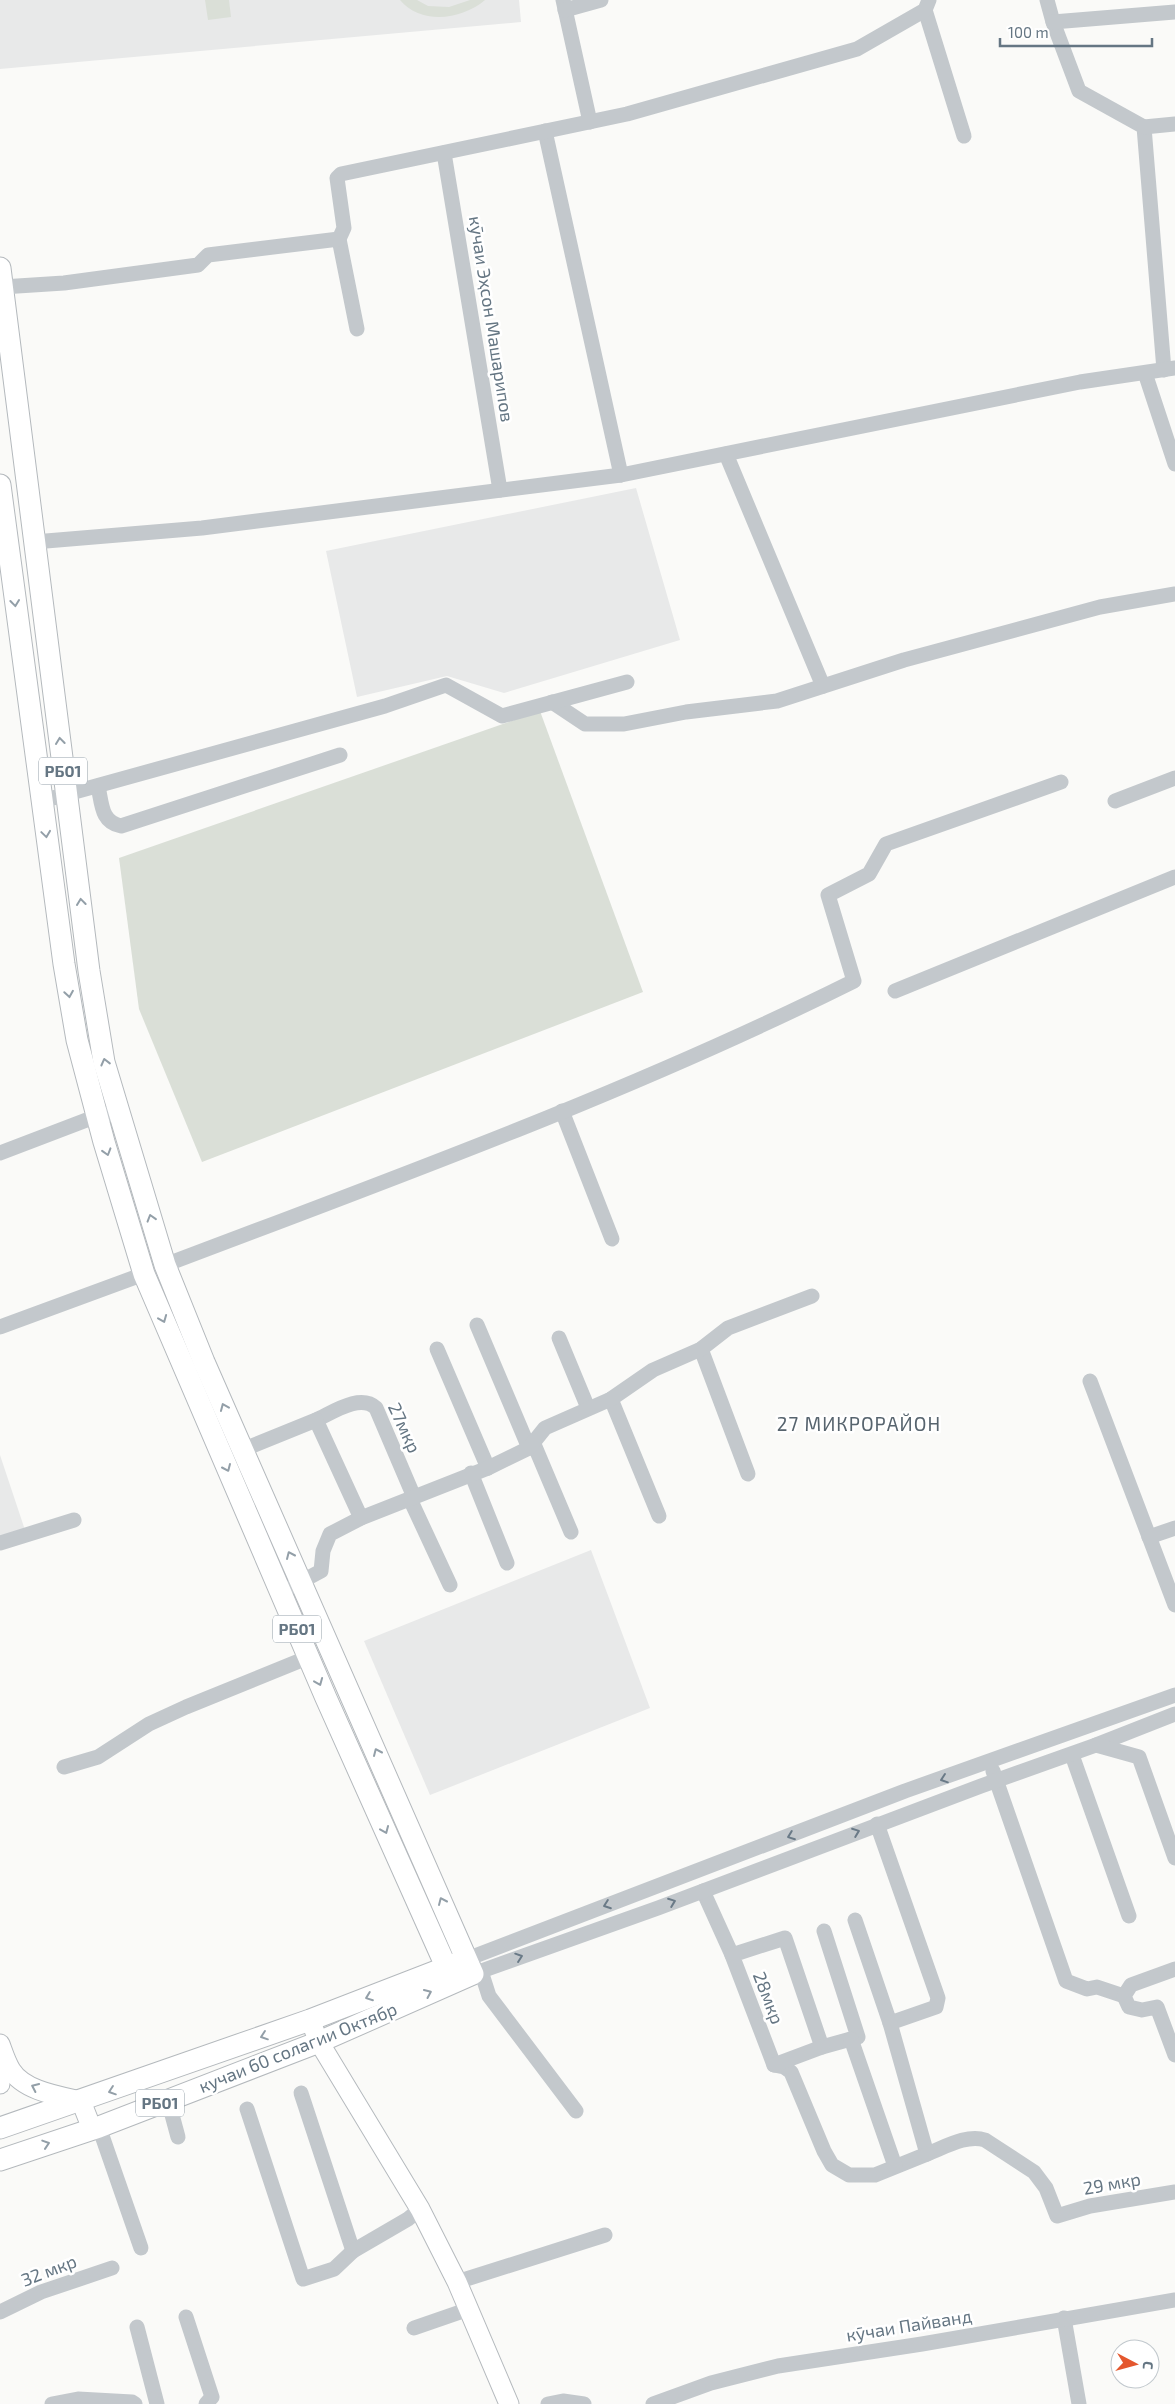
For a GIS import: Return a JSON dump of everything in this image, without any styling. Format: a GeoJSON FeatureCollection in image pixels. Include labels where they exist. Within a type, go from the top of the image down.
{"type":"FeatureCollection","features":[{"type":"Feature","properties":{"kind":"highway","name":"РБ01"},"geometry":{"type":"LineString","coordinates":[[0,2128],[310,2020],[474,1968],[242,1450],[165,1265],[104,1062],[66,795],[1,278]]}},
{"type":"Feature","properties":{"kind":"highway","name":"РБ01"},"geometry":{"type":"LineString","coordinates":[[0,485],[42,801],[77,1040],[97,1116],[144,1274],[280,1591],[450,1975]]}},
{"type":"Feature","properties":{"kind":"highway"},"geometry":{"type":"LineString","coordinates":[[7,544],[13,550],[19,552],[29,549],[34,542]]}},
{"type":"Feature","properties":{"kind":"highway"},"geometry":{"type":"LineString","coordinates":[[11,570],[17,559],[23,557],[30,557],[38,565]]}},
{"type":"Feature","properties":{"kind":"highway","name":"кучаи 60 солагии Октябр"},"geometry":{"type":"LineString","coordinates":[[0,2160],[99,2132],[168,2100],[319,2042],[450,1975]]}},
{"type":"Feature","properties":{"kind":"main road"},"geometry":{"type":"LineString","coordinates":[[310,2020],[319,2042],[420,2209],[458,2282],[509,2404]]}},
{"type":"Feature","properties":{"kind":"main road"},"geometry":{"type":"LineString","coordinates":[[0,2044],[11,2070],[18,2077],[53,2095],[81,2101],[99,2132]]}},
{"type":"Feature","properties":{"kind":"main road"},"geometry":{"type":"LineString","coordinates":[[0,2074],[0,2084]]}},
{"type":"Feature","properties":{"kind":"street"},"geometry":{"type":"LineString","coordinates":[[590,122],[564,5],[601,0]]}},
{"type":"Feature","properties":{"kind":"street"},"geometry":{"type":"LineString","coordinates":[[1047,0],[1052,22],[1079,91],[1144,127],[1175,124]]}},
{"type":"Feature","properties":{"kind":"street"},"geometry":{"type":"LineString","coordinates":[[357,329],[339,239],[344,228],[337,178],[341,174],[627,114],[857,49],[927,5],[964,136]]}},
{"type":"Feature","properties":{"kind":"street"},"geometry":{"type":"LineString","coordinates":[[1052,22],[1175,12]]}},
{"type":"Feature","properties":{"kind":"street"},"geometry":{"type":"LineString","coordinates":[[34,542],[202,528],[621,475],[1080,382],[1170,369],[1144,127]]}},
{"type":"Feature","properties":{"kind":"street"},"geometry":{"type":"LineString","coordinates":[[545,132],[621,475]]}},
{"type":"Feature","properties":{"kind":"street","name":"кӯчаи Эҳсон Машарипов"},"geometry":{"type":"LineString","coordinates":[[444,153],[500,490]]}},
{"type":"Feature","properties":{"kind":"street"},"geometry":{"type":"LineString","coordinates":[[1,278],[64,283],[198,265],[208,254],[339,239]]}},
{"type":"Feature","properties":{"kind":"street"},"geometry":{"type":"LineString","coordinates":[[1145,372],[1175,464]]}},
{"type":"Feature","properties":{"kind":"street"},"geometry":{"type":"LineString","coordinates":[[726,454],[823,686]]}},
{"type":"Feature","properties":{"kind":"street"},"geometry":{"type":"LineString","coordinates":[[552,702],[585,724],[624,724],[686,712],[777,701],[904,660],[1100,606],[1175,594]]}},
{"type":"Feature","properties":{"kind":"street"},"geometry":{"type":"LineString","coordinates":[[42,801],[385,706],[446,685],[502,716],[627,682]]}},
{"type":"Feature","properties":{"kind":"street"},"geometry":{"type":"LineString","coordinates":[[98,786],[106,818],[111,824],[121,826],[340,755]]}},
{"type":"Feature","properties":{"kind":"street"},"geometry":{"type":"LineString","coordinates":[[1115,801],[1175,778]]}},
{"type":"Feature","properties":{"kind":"street"},"geometry":{"type":"LineString","coordinates":[[165,1265],[411,1172],[562,1111],[690,1058],[854,981],[828,895],[869,874],[886,844],[1061,782]]}},
{"type":"Feature","properties":{"kind":"street"},"geometry":{"type":"LineString","coordinates":[[895,991],[1175,877]]}},
{"type":"Feature","properties":{"kind":"street"},"geometry":{"type":"LineString","coordinates":[[562,1111],[612,1239]]}},
{"type":"Feature","properties":{"kind":"street"},"geometry":{"type":"LineString","coordinates":[[0,1153],[97,1116],[120,1113]]}},
{"type":"Feature","properties":{"kind":"street"},"geometry":{"type":"LineString","coordinates":[[0,1327],[144,1274]]}},
{"type":"Feature","properties":{"kind":"street"},"geometry":{"type":"LineString","coordinates":[[280,1591],[302,1582],[321,1570],[323,1551],[330,1534],[361,1518],[471,1473],[488,1468],[531,1445],[545,1428],[611,1399],[653,1370],[701,1349],[728,1328],[812,1296]]}},
{"type":"Feature","properties":{"kind":"street"},"geometry":{"type":"LineString","coordinates":[[477,1325],[571,1532]]}},
{"type":"Feature","properties":{"kind":"street"},"geometry":{"type":"LineString","coordinates":[[560,1338],[588,1408]]}},
{"type":"Feature","properties":{"kind":"street"},"geometry":{"type":"LineString","coordinates":[[437,1349],[488,1468]]}},
{"type":"Feature","properties":{"kind":"street"},"geometry":{"type":"LineString","coordinates":[[701,1349],[748,1474]]}},
{"type":"Feature","properties":{"kind":"street"},"geometry":{"type":"LineString","coordinates":[[1090,1381],[1175,1605]]}},
{"type":"Feature","properties":{"kind":"street"},"geometry":{"type":"LineString","coordinates":[[611,1399],[659,1516]]}},
{"type":"Feature","properties":{"kind":"street","name":"27мкр"},"geometry":{"type":"LineString","coordinates":[[242,1450],[358,1402],[370,1403],[376,1408],[412,1498],[450,1585]]}},
{"type":"Feature","properties":{"kind":"street"},"geometry":{"type":"LineString","coordinates":[[316,1420],[361,1518]]}},
{"type":"Feature","properties":{"kind":"street"},"geometry":{"type":"LineString","coordinates":[[471,1473],[506,1563]]}},
{"type":"Feature","properties":{"kind":"street"},"geometry":{"type":"LineString","coordinates":[[0,1543],[74,1520]]}},
{"type":"Feature","properties":{"kind":"street"},"geometry":{"type":"LineString","coordinates":[[1149,1537],[1175,1528]]}},
{"type":"Feature","properties":{"kind":"street"},"geometry":{"type":"LineString","coordinates":[[64,1766],[98,1757],[149,1724],[309,1657]]}},
{"type":"Feature","properties":{"kind":"street"},"geometry":{"type":"LineString","coordinates":[[474,1968],[576,1916],[905,1791],[990,1763],[1175,1695]]}},
{"type":"Feature","properties":{"kind":"street"},"geometry":{"type":"LineString","coordinates":[[474,1968],[582,1935],[640,1914],[876,1824],[1072,1755],[1175,1714]]}},
{"type":"Feature","properties":{"kind":"street"},"geometry":{"type":"LineString","coordinates":[[1096,1745],[1139,1757],[1175,1858]]}},
{"type":"Feature","properties":{"kind":"street"},"geometry":{"type":"LineString","coordinates":[[1072,1755],[1129,1916]]}},
{"type":"Feature","properties":{"kind":"street"},"geometry":{"type":"LineString","coordinates":[[990,1763],[1066,1981],[1087,1989],[1097,1987],[1124,1996]]}},
{"type":"Feature","properties":{"kind":"street"},"geometry":{"type":"LineString","coordinates":[[876,1824],[938,1998],[936,2007],[890,2023]]}},
{"type":"Feature","properties":{"kind":"street"},"geometry":{"type":"LineString","coordinates":[[703,1891],[732,1955]]}},
{"type":"Feature","properties":{"kind":"street"},"geometry":{"type":"LineString","coordinates":[[634,1895],[640,1914]]}},
{"type":"Feature","properties":{"kind":"street"},"geometry":{"type":"LineString","coordinates":[[576,1916],[582,1935]]}},
{"type":"Feature","properties":{"kind":"street"},"geometry":{"type":"LineString","coordinates":[[774,2065],[791,2072],[824,2151],[832,2165],[849,2175],[874,2175],[928,2154],[890,2023],[856,1920]]}},
{"type":"Feature","properties":{"kind":"street"},"geometry":{"type":"LineString","coordinates":[[774,2065],[822,2047],[858,2037],[824,1931]]}},
{"type":"Feature","properties":{"kind":"street","name":"28мкр"},"geometry":{"type":"LineString","coordinates":[[774,2065],[732,1955],[785,1938],[822,2047]]}},
{"type":"Feature","properties":{"kind":"street"},"geometry":{"type":"LineString","coordinates":[[474,1968],[488,1996],[576,2111]]}},
{"type":"Feature","properties":{"kind":"street"},"geometry":{"type":"LineString","coordinates":[[1124,1996],[1131,1985],[1175,1969]]}},
{"type":"Feature","properties":{"kind":"street"},"geometry":{"type":"LineString","coordinates":[[1124,1996],[1128,2008],[1142,2010],[1157,2007],[1175,2055]]}},
{"type":"Feature","properties":{"kind":"street"},"geometry":{"type":"LineString","coordinates":[[852,2039],[895,2166]]}},
{"type":"Feature","properties":{"kind":"street"},"geometry":{"type":"LineString","coordinates":[[301,2093],[353,2251]]}},
{"type":"Feature","properties":{"kind":"street"},"geometry":{"type":"LineString","coordinates":[[168,2100],[178,2137]]}},
{"type":"Feature","properties":{"kind":"street"},"geometry":{"type":"LineString","coordinates":[[247,2109],[303,2279],[334,2269],[353,2251],[420,2209]]}},
{"type":"Feature","properties":{"kind":"street"},"geometry":{"type":"LineString","coordinates":[[99,2132],[141,2248]]}},
{"type":"Feature","properties":{"kind":"street","name":"29 мкр"},"geometry":{"type":"LineString","coordinates":[[928,2154],[977,2137],[1034,2172],[1046,2188],[1057,2216],[1090,2206],[1175,2192]]}},
{"type":"Feature","properties":{"kind":"street"},"geometry":{"type":"LineString","coordinates":[[458,2282],[605,2236]]}},
{"type":"Feature","properties":{"kind":"street","name":"32 мкр"},"geometry":{"type":"LineString","coordinates":[[0,2312],[41,2292],[112,2268]]}},
{"type":"Feature","properties":{"kind":"street","name":"кӯчаи Пайванд"},"geometry":{"type":"LineString","coordinates":[[653,2404],[711,2383],[778,2366],[922,2344],[1175,2300]]}},
{"type":"Feature","properties":{"kind":"street"},"geometry":{"type":"LineString","coordinates":[[414,2328],[469,2309]]}},
{"type":"Feature","properties":{"kind":"street"},"geometry":{"type":"LineString","coordinates":[[186,2317],[212,2396],[206,2404]]}},
{"type":"Feature","properties":{"kind":"street"},"geometry":{"type":"LineString","coordinates":[[1064,2318],[1079,2404]]}},
{"type":"Feature","properties":{"kind":"street"},"geometry":{"type":"LineString","coordinates":[[138,2327],[157,2404]]}},
{"type":"Feature","properties":{"kind":"street"},"geometry":{"type":"LineString","coordinates":[[52,2404],[78,2398],[132,2402],[135,2404]]}},
{"type":"Feature","properties":{"kind":"street"},"geometry":{"type":"LineString","coordinates":[[548,2404],[563,2400],[584,2404]]}},
{"type":"Feature","properties":{"kind":"shaded area"},"geometry":{"type":"Polygon","coordinates":[[[0,0],[519,0],[521,22],[0,69],[0,0]]]}},
{"type":"Feature","properties":{"kind":"shaded area"},"geometry":{"type":"Polygon","coordinates":[[[205,0],[229,0],[231,17],[208,20],[205,0]]]}},
{"type":"Feature","properties":{"kind":"shaded area"},"geometry":{"type":"Polygon","coordinates":[[[400,0],[417,0],[428,6],[449,7],[470,0],[485,0],[466,12],[442,17],[419,14],[400,0]]]}},
{"type":"Feature","properties":{"kind":"shaded area"},"geometry":{"type":"Polygon","coordinates":[[[636,488],[680,640],[504,693],[447,676],[357,697],[326,551],[636,488]]]}},
{"type":"Feature","properties":{"kind":"shaded area"},"geometry":{"type":"Polygon","coordinates":[[[540,711],[643,992],[202,1162],[139,1009],[119,858],[540,711]]]}},
{"type":"Feature","properties":{"kind":"shaded area"},"geometry":{"type":"Polygon","coordinates":[[[0,1455],[25,1530],[0,1538],[0,1455]]]}},
{"type":"Feature","properties":{"kind":"shaded area"},"geometry":{"type":"Polygon","coordinates":[[[591,1550],[650,1708],[430,1795],[364,1641],[591,1550]]]}},
{"type":"Feature","properties":{"kind":"district","name":"27 МИКРОРАЙОН"},"geometry":{"type":"Point","coordinates":[859,1424]}}]}
